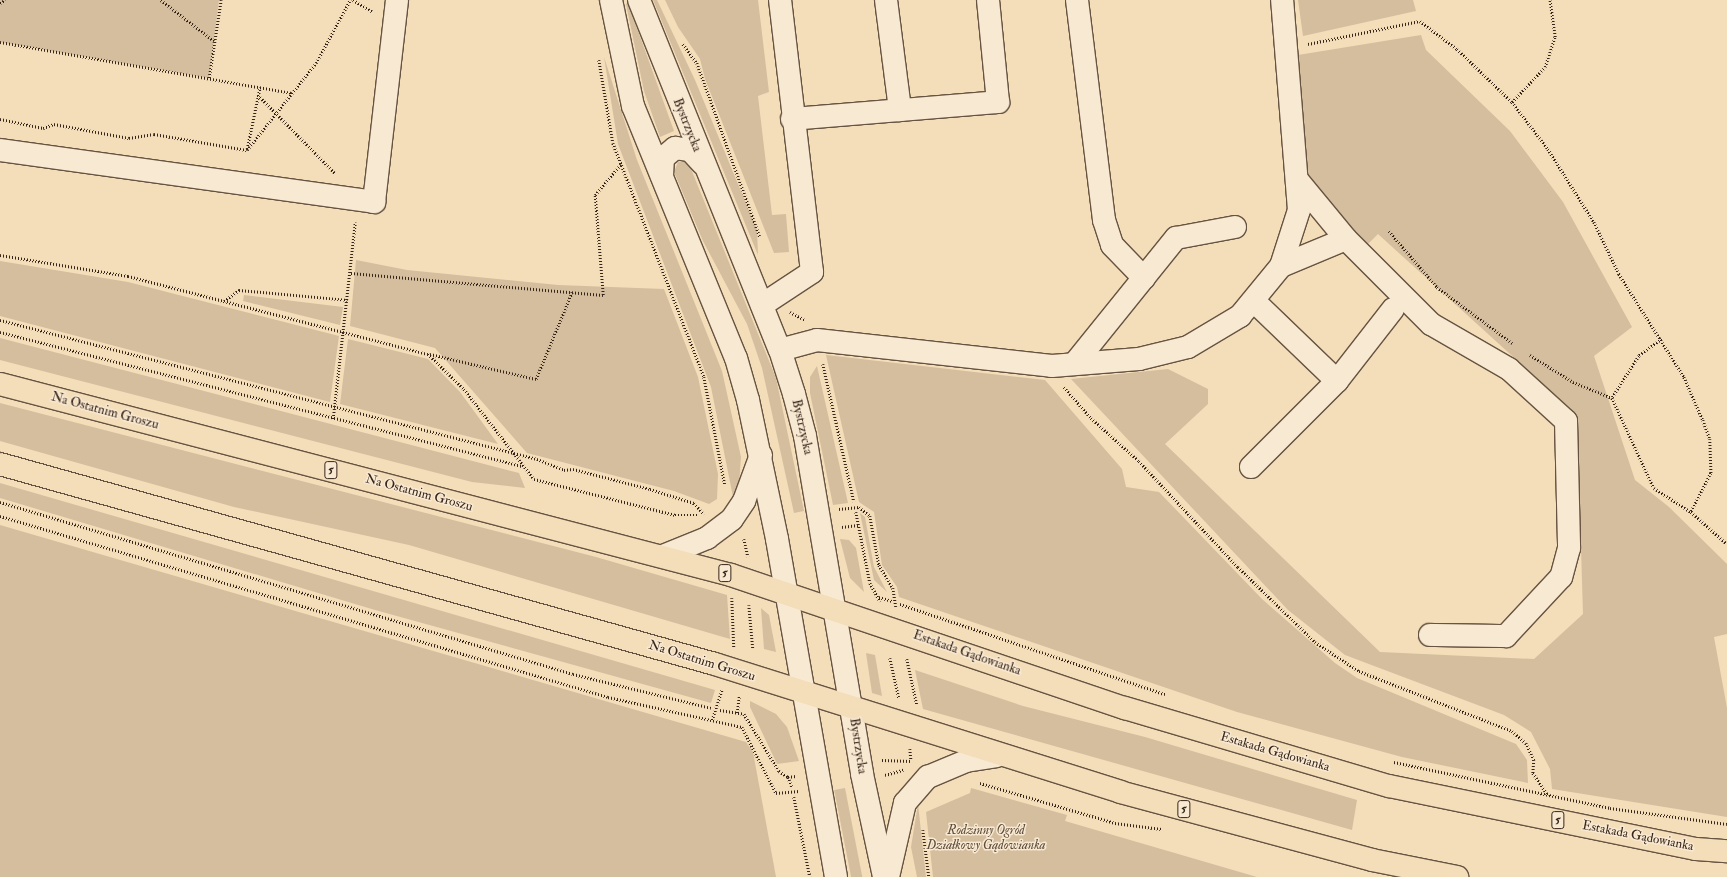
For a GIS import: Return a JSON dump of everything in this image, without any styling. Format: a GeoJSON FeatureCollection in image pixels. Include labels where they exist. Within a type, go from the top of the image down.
{"type":"FeatureCollection","features":[{"type":"Feature","properties":{"kind":"main road","name":"Na Ostatnim Groszu"},"geometry":{"type":"LineString","coordinates":[[0,384],[662,556],[835,610]]}},
{"type":"Feature","properties":{"kind":"main road","name":"Na Ostatnim Groszu"},"geometry":{"type":"LineString","coordinates":[[0,464],[715,664],[803,694]]}},
{"type":"Feature","properties":{"kind":"main road","name":"Estakada Gądowianka"},"geometry":{"type":"LineString","coordinates":[[835,610],[1125,708],[1389,786],[1696,848],[1727,851]]}},
{"type":"Feature","properties":{"kind":"main road","name":"5"},"geometry":{"type":"LineString","coordinates":[[803,694],[997,756],[1372,860],[1456,877]]}},
{"type":"Feature","properties":{"kind":"street"},"geometry":{"type":"LineString","coordinates":[[0,150],[374,202],[397,0]]}},
{"type":"Feature","properties":{"kind":"street"},"geometry":{"type":"LineString","coordinates":[[611,0],[634,106],[736,358],[761,455],[836,877]]}},
{"type":"Feature","properties":{"kind":"street","name":"Bystrzycka"},"geometry":{"type":"LineString","coordinates":[[639,0],[702,163],[770,299],[780,350],[805,436],[852,710],[884,877]]}},
{"type":"Feature","properties":{"kind":"street"},"geometry":{"type":"LineString","coordinates":[[770,299],[812,272],[792,119],[780,0]]}},
{"type":"Feature","properties":{"kind":"street"},"geometry":{"type":"LineString","coordinates":[[886,0],[900,110]]}},
{"type":"Feature","properties":{"kind":"street"},"geometry":{"type":"LineString","coordinates":[[792,119],[998,102],[988,0]]}},
{"type":"Feature","properties":{"kind":"street"},"geometry":{"type":"LineString","coordinates":[[1077,0],[1104,220],[1112,245],[1144,278]]}},
{"type":"Feature","properties":{"kind":"street"},"geometry":{"type":"LineString","coordinates":[[780,350],[817,340],[1052,366],[1074,363],[1139,359],[1188,347],[1240,316],[1254,301],[1281,266],[1299,210],[1299,182],[1282,0]]}},
{"type":"Feature","properties":{"kind":"street"},"geometry":{"type":"LineString","coordinates":[[662,176],[663,158],[675,148],[690,150],[702,163]]}},
{"type":"Feature","properties":{"kind":"street"},"geometry":{"type":"LineString","coordinates":[[1299,182],[1346,240],[1431,324],[1509,369],[1566,421],[1569,548],[1560,577],[1506,636],[1430,635]]}},
{"type":"Feature","properties":{"kind":"street"},"geometry":{"type":"LineString","coordinates":[[1074,363],[1176,238],[1235,227]]}},
{"type":"Feature","properties":{"kind":"street"},"geometry":{"type":"LineString","coordinates":[[1281,266],[1346,240]]}},
{"type":"Feature","properties":{"kind":"street"},"geometry":{"type":"LineString","coordinates":[[1254,301],[1337,381]]}},
{"type":"Feature","properties":{"kind":"street"},"geometry":{"type":"LineString","coordinates":[[1251,467],[1337,381],[1392,309]]}},
{"type":"Feature","properties":{"kind":"street"},"geometry":{"type":"LineString","coordinates":[[662,556],[707,538],[732,519],[744,501],[761,455]]}},
{"type":"Feature","properties":{"kind":"street"},"geometry":{"type":"LineString","coordinates":[[888,877],[905,803],[928,777],[966,761],[997,756]]}},
{"type":"Feature","properties":{"kind":"path"},"geometry":{"type":"LineString","coordinates":[[0,3],[5,0]]}},
{"type":"Feature","properties":{"kind":"path"},"geometry":{"type":"LineString","coordinates":[[161,0],[215,41]]}},
{"type":"Feature","properties":{"kind":"path"},"geometry":{"type":"LineString","coordinates":[[209,78],[221,0]]}},
{"type":"Feature","properties":{"kind":"path"},"geometry":{"type":"LineString","coordinates":[[247,150],[316,63],[350,0]]}},
{"type":"Feature","properties":{"kind":"path"},"geometry":{"type":"LineString","coordinates":[[1512,102],[1545,67],[1555,37],[1550,0]]}},
{"type":"Feature","properties":{"kind":"path"},"geometry":{"type":"LineString","coordinates":[[1287,49],[1420,21],[1457,49],[1512,102],[1552,155],[1594,222],[1619,274],[1662,339],[1684,377],[1710,439],[1711,473],[1691,512]]}},
{"type":"Feature","properties":{"kind":"path"},"geometry":{"type":"LineString","coordinates":[[680,39],[697,63],[700,79],[760,228],[761,241]]}},
{"type":"Feature","properties":{"kind":"path"},"geometry":{"type":"LineString","coordinates":[[0,42],[292,93]]}},
{"type":"Feature","properties":{"kind":"path"},"geometry":{"type":"LineString","coordinates":[[598,56],[613,143],[704,377],[726,493]]}},
{"type":"Feature","properties":{"kind":"path"},"geometry":{"type":"LineString","coordinates":[[247,150],[260,87]]}},
{"type":"Feature","properties":{"kind":"path"},"geometry":{"type":"LineString","coordinates":[[258,95],[358,200],[348,300],[333,419]]}},
{"type":"Feature","properties":{"kind":"path"},"geometry":{"type":"LineString","coordinates":[[0,119],[43,128],[54,124],[129,138],[154,134],[247,150]]}},
{"type":"Feature","properties":{"kind":"path"},"geometry":{"type":"LineString","coordinates":[[351,273],[603,295],[595,195],[621,164]]}},
{"type":"Feature","properties":{"kind":"path"},"geometry":{"type":"LineString","coordinates":[[1389,231],[1436,287],[1519,347]]}},
{"type":"Feature","properties":{"kind":"path"},"geometry":{"type":"LineString","coordinates":[[0,255],[128,276],[344,330],[428,354],[536,379],[572,292]]}},
{"type":"Feature","properties":{"kind":"path"},"geometry":{"type":"LineString","coordinates":[[224,301],[239,290],[348,300]]}},
{"type":"Feature","properties":{"kind":"path"},"geometry":{"type":"LineString","coordinates":[[770,299],[792,314],[809,321],[817,340],[854,502]]}},
{"type":"Feature","properties":{"kind":"path"},"geometry":{"type":"LineString","coordinates":[[0,320],[687,501],[704,513]]}},
{"type":"Feature","properties":{"kind":"path"},"geometry":{"type":"LineString","coordinates":[[0,332],[333,419],[523,466]]}},
{"type":"Feature","properties":{"kind":"path"},"geometry":{"type":"LineString","coordinates":[[1612,398],[1639,356],[1662,339]]}},
{"type":"Feature","properties":{"kind":"path"},"geometry":{"type":"LineString","coordinates":[[1525,352],[1573,382],[1612,398],[1654,488],[1691,512],[1727,544]]}},
{"type":"Feature","properties":{"kind":"path"},"geometry":{"type":"LineString","coordinates":[[428,354],[464,389],[512,454],[534,479],[675,515],[700,515]]}},
{"type":"Feature","properties":{"kind":"path"},"geometry":{"type":"LineString","coordinates":[[1052,366],[1066,390],[1091,418],[1139,461],[1238,568],[1315,642],[1359,671],[1512,731],[1526,743],[1534,760],[1533,773]]}},
{"type":"Feature","properties":{"kind":"path"},"geometry":{"type":"LineString","coordinates":[[0,502],[573,674],[711,708]]}},
{"type":"Feature","properties":{"kind":"path"},"geometry":{"type":"LineString","coordinates":[[832,511],[859,507],[870,516],[879,565],[892,588],[897,610]]}},
{"type":"Feature","properties":{"kind":"path"},"geometry":{"type":"LineString","coordinates":[[856,512],[870,583],[879,597],[892,601]]}},
{"type":"Feature","properties":{"kind":"path"},"geometry":{"type":"LineString","coordinates":[[0,516],[608,697],[742,727],[776,792],[793,792]]}},
{"type":"Feature","properties":{"kind":"path"},"geometry":{"type":"LineString","coordinates":[[835,528],[858,525]]}},
{"type":"Feature","properties":{"kind":"path"},"geometry":{"type":"LineString","coordinates":[[744,539],[748,558]]}},
{"type":"Feature","properties":{"kind":"path"},"geometry":{"type":"LineString","coordinates":[[732,593],[735,643]]}},
{"type":"Feature","properties":{"kind":"path"},"geometry":{"type":"LineString","coordinates":[[749,599],[753,649]]}},
{"type":"Feature","properties":{"kind":"path"},"geometry":{"type":"LineString","coordinates":[[900,604],[1172,697]]}},
{"type":"Feature","properties":{"kind":"path"},"geometry":{"type":"LineString","coordinates":[[890,658],[901,705]]}},
{"type":"Feature","properties":{"kind":"path"},"geometry":{"type":"LineString","coordinates":[[909,665],[918,710]]}},
{"type":"Feature","properties":{"kind":"path"},"geometry":{"type":"LineString","coordinates":[[712,720],[722,688]]}},
{"type":"Feature","properties":{"kind":"path"},"geometry":{"type":"LineString","coordinates":[[737,713],[740,694]]}},
{"type":"Feature","properties":{"kind":"path"},"geometry":{"type":"LineString","coordinates":[[720,710],[744,714],[779,771],[788,777],[792,788]]}},
{"type":"Feature","properties":{"kind":"path"},"geometry":{"type":"LineString","coordinates":[[910,747],[913,768]]}},
{"type":"Feature","properties":{"kind":"path"},"geometry":{"type":"LineString","coordinates":[[882,760],[911,759]]}},
{"type":"Feature","properties":{"kind":"path"},"geometry":{"type":"LineString","coordinates":[[1386,760],[1610,808],[1727,824]]}},
{"type":"Feature","properties":{"kind":"path"},"geometry":{"type":"LineString","coordinates":[[788,777],[804,774]]}},
{"type":"Feature","properties":{"kind":"path"},"geometry":{"type":"LineString","coordinates":[[973,783],[984,783],[1115,823],[1164,829]]}},
{"type":"Feature","properties":{"kind":"path"},"geometry":{"type":"LineString","coordinates":[[794,798],[810,877]]}},
{"type":"Feature","properties":{"kind":"path"},"geometry":{"type":"LineString","coordinates":[[923,825],[930,877]]}},
{"type":"Feature","properties":{"kind":"green space"},"geometry":{"type":"Polygon","coordinates":[[[0,0],[219,0],[209,78],[0,42],[0,0]]]}},
{"type":"Feature","properties":{"kind":"green space"},"geometry":{"type":"Polygon","coordinates":[[[653,0],[657,0],[695,80],[757,230],[758,255],[653,0]]]}},
{"type":"Feature","properties":{"kind":"green space"},"geometry":{"type":"Polygon","coordinates":[[[665,0],[758,0],[769,92],[758,96],[772,215],[786,214],[789,252],[774,253],[705,79],[700,59],[678,27],[665,0]]]}},
{"type":"Feature","properties":{"kind":"green space"},"geometry":{"type":"Polygon","coordinates":[[[1298,0],[1413,0],[1416,11],[1303,36],[1298,0]]]}},
{"type":"Feature","properties":{"kind":"green space"},"geometry":{"type":"Polygon","coordinates":[[[628,3],[674,131],[660,137],[644,91],[626,4],[628,3]]]}},
{"type":"Feature","properties":{"kind":"green space"},"geometry":{"type":"Polygon","coordinates":[[[1421,35],[1426,50],[1510,131],[1563,202],[1632,327],[1594,356],[1635,480],[1669,507],[1727,564],[1727,634],[1714,637],[1727,708],[1727,817],[1552,789],[1550,769],[1531,732],[1504,715],[1345,655],[1288,610],[1071,379],[1168,369],[1208,389],[1208,404],[1165,444],[1380,652],[1534,659],[1583,614],[1577,415],[1378,234],[1366,246],[1308,179],[1298,55],[1421,35]]]}},
{"type":"Feature","properties":{"kind":"green space"},"geometry":{"type":"Polygon","coordinates":[[[604,57],[637,160],[722,371],[741,457],[739,485],[733,497],[711,387],[618,144],[604,57]]]}},
{"type":"Feature","properties":{"kind":"green space"},"geometry":{"type":"Polygon","coordinates":[[[684,161],[689,164],[776,378],[804,511],[794,513],[762,368],[747,324],[703,241],[674,172],[678,162],[684,161]]]}},
{"type":"Feature","properties":{"kind":"green space"},"geometry":{"type":"Polygon","coordinates":[[[356,260],[407,270],[558,285],[664,289],[698,377],[718,474],[717,499],[709,504],[674,491],[527,453],[435,348],[350,326],[356,260]]]}},
{"type":"Feature","properties":{"kind":"green space"},"geometry":{"type":"Polygon","coordinates":[[[0,261],[128,282],[339,336],[330,402],[0,316],[0,261]]]}},
{"type":"Feature","properties":{"kind":"green space"},"geometry":{"type":"Polygon","coordinates":[[[244,295],[343,307],[340,325],[243,301],[244,295]]]}},
{"type":"Feature","properties":{"kind":"green space"},"geometry":{"type":"Polygon","coordinates":[[[0,338],[519,473],[525,488],[472,482],[0,360],[0,338]]]}},
{"type":"Feature","properties":{"kind":"green space"},"geometry":{"type":"Polygon","coordinates":[[[348,339],[428,359],[460,392],[498,444],[340,404],[348,339]]]}},
{"type":"Feature","properties":{"kind":"green space"},"geometry":{"type":"Polygon","coordinates":[[[826,355],[1045,380],[1122,469],[1126,487],[1159,492],[1262,599],[1335,663],[1357,678],[1516,744],[1527,760],[1528,783],[1402,757],[1237,712],[899,597],[897,587],[882,565],[874,512],[859,502],[826,355]]]}},
{"type":"Feature","properties":{"kind":"green space"},"geometry":{"type":"Polygon","coordinates":[[[817,366],[848,503],[833,505],[810,393],[810,377],[817,366]]]}},
{"type":"Feature","properties":{"kind":"green space"},"geometry":{"type":"Polygon","coordinates":[[[0,403],[596,557],[727,595],[730,639],[409,545],[234,507],[0,441],[0,403]]]}},
{"type":"Feature","properties":{"kind":"green space"},"geometry":{"type":"Polygon","coordinates":[[[0,483],[715,690],[711,703],[375,610],[0,498],[0,483]]]}},
{"type":"Feature","properties":{"kind":"green space"},"geometry":{"type":"Polygon","coordinates":[[[860,513],[865,517],[874,567],[887,592],[874,580],[860,513]]]}},
{"type":"Feature","properties":{"kind":"green space"},"geometry":{"type":"Polygon","coordinates":[[[0,525],[746,742],[753,752],[776,877],[0,877],[0,525]]]}},
{"type":"Feature","properties":{"kind":"green space"},"geometry":{"type":"Polygon","coordinates":[[[840,539],[849,540],[856,548],[864,592],[850,578],[840,539]]]}},
{"type":"Feature","properties":{"kind":"green space"},"geometry":{"type":"Polygon","coordinates":[[[761,608],[769,615],[776,652],[764,649],[761,608]]]}},
{"type":"Feature","properties":{"kind":"green space"},"geometry":{"type":"Polygon","coordinates":[[[866,653],[875,655],[882,696],[872,693],[866,653]]]}},
{"type":"Feature","properties":{"kind":"green space"},"geometry":{"type":"Polygon","coordinates":[[[915,670],[1023,706],[1145,737],[1357,800],[1352,830],[923,709],[915,670]]]}},
{"type":"Feature","properties":{"kind":"green space"},"geometry":{"type":"Polygon","coordinates":[[[750,701],[776,714],[787,727],[799,761],[777,764],[750,707],[750,701]]]}},
{"type":"Feature","properties":{"kind":"green space"},"geometry":{"type":"Polygon","coordinates":[[[845,788],[862,877],[851,877],[834,790],[845,788]]]}},
{"type":"Feature","properties":{"kind":"green space","name":"Rodzinny Ogród Działkowy Gądowianka"},"geometry":{"type":"Polygon","coordinates":[[[971,788],[1067,815],[1065,821],[1257,877],[933,877],[926,812],[970,793],[971,788]]]}},
{"type":"Feature","properties":{"kind":"green space"},"geometry":{"type":"Polygon","coordinates":[[[918,804],[926,877],[917,877],[911,847],[918,804]]]}}]}
